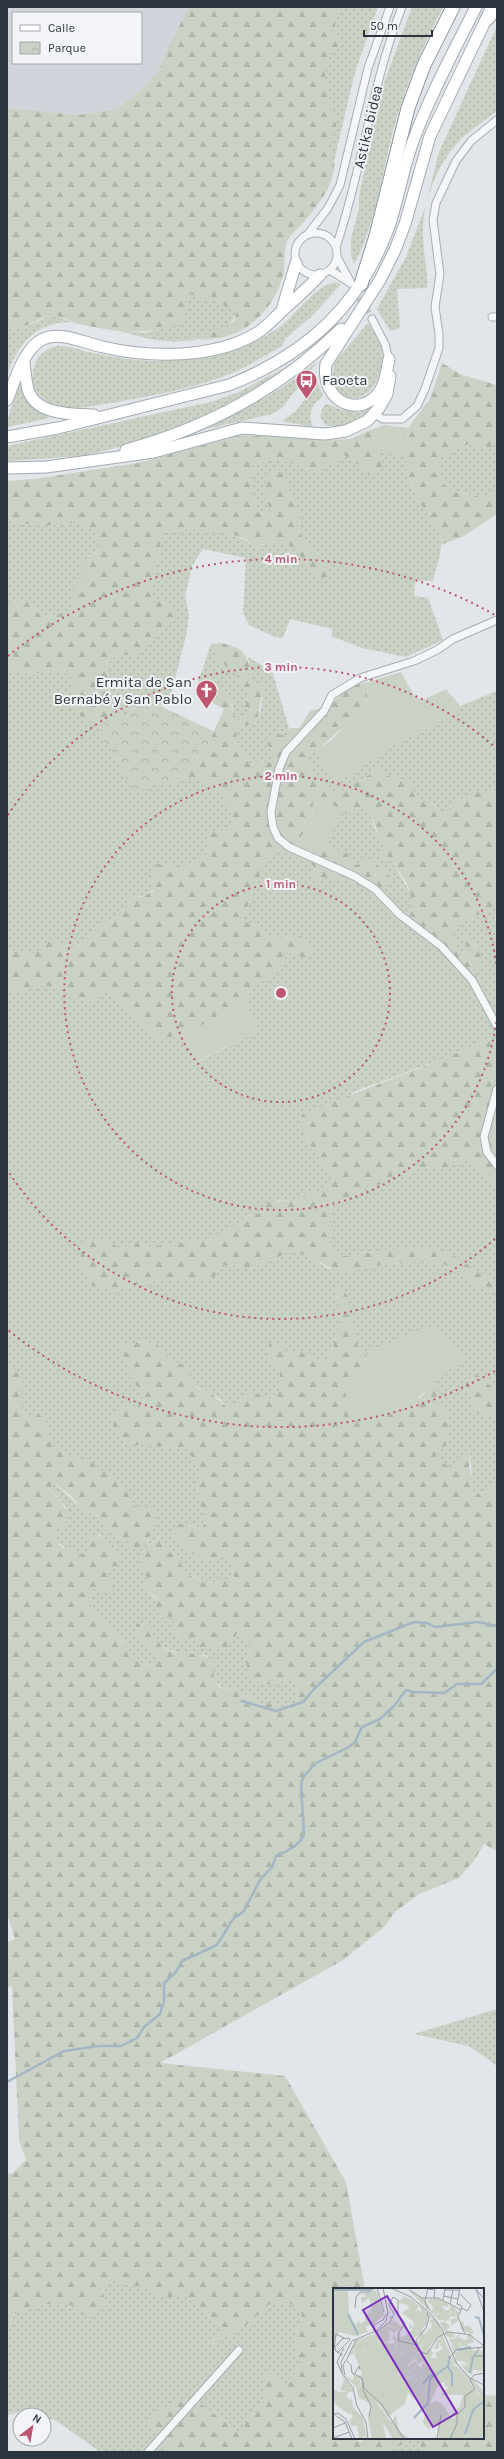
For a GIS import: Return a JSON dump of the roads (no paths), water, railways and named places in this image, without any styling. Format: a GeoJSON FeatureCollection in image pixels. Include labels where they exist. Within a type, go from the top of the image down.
{"type":"FeatureCollection","features":[{"type":"Feature","properties":{"kind":"highway"},"geometry":{"type":"LineString","coordinates":[[361,284],[376,236],[408,108],[424,65],[453,7]]}},
{"type":"Feature","properties":{"kind":"highway"},"geometry":{"type":"LineString","coordinates":[[490,13],[497,7]]}},
{"type":"Feature","properties":{"kind":"main road"},"geometry":{"type":"LineString","coordinates":[[7,437],[206,393],[254,375],[303,347],[338,314],[361,284],[388,229],[414,137],[476,7]]}},
{"type":"Feature","properties":{"kind":"main road"},"geometry":{"type":"LineString","coordinates":[[389,359],[380,389],[372,399],[354,405],[340,401],[330,392],[324,373],[326,364],[380,280],[395,250],[405,224],[430,136],[490,13]]}},
{"type":"Feature","properties":{"kind":"main road"},"geometry":{"type":"LineString","coordinates":[[282,310],[296,263]]}},
{"type":"Feature","properties":{"kind":"main road"},"geometry":{"type":"LineString","coordinates":[[7,400],[24,360],[36,344],[44,339],[55,336],[105,348],[158,353],[191,353],[223,347],[258,332],[282,310],[292,304],[320,275]]}},
{"type":"Feature","properties":{"kind":"main road"},"geometry":{"type":"LineString","coordinates":[[82,462],[167,438],[214,418],[245,402],[304,362],[357,314]]}},
{"type":"Feature","properties":{"kind":"main road"},"geometry":{"type":"LineString","coordinates":[[7,468],[82,462],[154,452],[242,428],[310,433],[336,433],[357,426],[374,414],[387,394],[390,379],[389,359]]}},
{"type":"Feature","properties":{"kind":"main road"},"geometry":{"type":"LineString","coordinates":[[24,360],[29,392],[36,401],[48,409],[64,414],[107,416]]}},
{"type":"Feature","properties":{"kind":"street","name":"Astika bidea"},"geometry":{"type":"LineString","coordinates":[[308,234],[333,200],[344,174],[368,68],[390,7]]}},
{"type":"Feature","properties":{"kind":"street","name":"Astika bidea"},"geometry":{"type":"LineString","coordinates":[[336,247],[356,180],[381,71],[402,7]]}},
{"type":"Feature","properties":{"kind":"street"},"geometry":{"type":"LineString","coordinates":[[374,414],[383,419],[402,419],[417,406],[425,389],[439,348],[440,334],[435,307],[440,274],[433,220],[436,203],[456,161],[467,146],[497,120]]}},
{"type":"Feature","properties":{"kind":"street"},"geometry":{"type":"LineString","coordinates":[[330,270],[351,283],[337,257],[336,247],[329,237],[324,234],[308,234],[296,245],[294,251],[296,263],[306,274],[320,275],[330,270],[337,257]]}},
{"type":"Feature","properties":{"kind":"street"},"geometry":{"type":"LineString","coordinates":[[372,319],[385,344],[389,359]]}},
{"type":"Feature","properties":{"kind":"street"},"geometry":{"type":"LineString","coordinates":[[497,620],[453,639],[437,650],[414,661],[360,678],[332,695],[324,711],[286,752],[279,769],[271,812],[273,827],[278,838],[289,847],[354,876],[374,889],[400,915],[441,946],[472,980],[484,998],[497,1026]]}},
{"type":"Feature","properties":{"kind":"street"},"geometry":{"type":"LineString","coordinates":[[497,1089],[484,1137],[487,1152],[497,1165]]}},
{"type":"Feature","properties":{"kind":"street"},"geometry":{"type":"LineString","coordinates":[[148,2452],[239,2350]]}},
{"type":"Feature","properties":{"kind":"waterway"},"geometry":{"type":"LineString","coordinates":[[242,1701],[276,1711],[303,1702],[314,1689],[364,1642],[414,1622],[427,1623],[435,1627],[478,1622],[497,1626]]}},
{"type":"Feature","properties":{"kind":"waterway"},"geometry":{"type":"LineString","coordinates":[[7,2082],[64,2051],[99,2046],[121,2046],[137,2038],[144,2027],[160,2014],[164,2001],[164,1983],[176,1972],[182,1961],[217,1945],[233,1919],[244,1911],[260,1880],[272,1867],[276,1856],[292,1848],[302,1838],[304,1834],[301,1784],[304,1776],[316,1763],[349,1747],[355,1742],[362,1727],[380,1719],[394,1706],[406,1690],[413,1692],[444,1693],[457,1684],[481,1684],[497,1669]]}},
{"type":"Feature","properties":{"kind":"tunnel"},"geometry":{"type":"LineString","coordinates":[[354,289],[372,319]]}},
{"type":"Feature","properties":{"kind":"place","name":"Faoeta"},"geometry":{"type":"Point","coordinates":[306,400]}},
{"type":"Feature","properties":{"kind":"place","name":"Ermita de San Bernabé y San Pablo"},"geometry":{"type":"Point","coordinates":[207,710]}}]}
